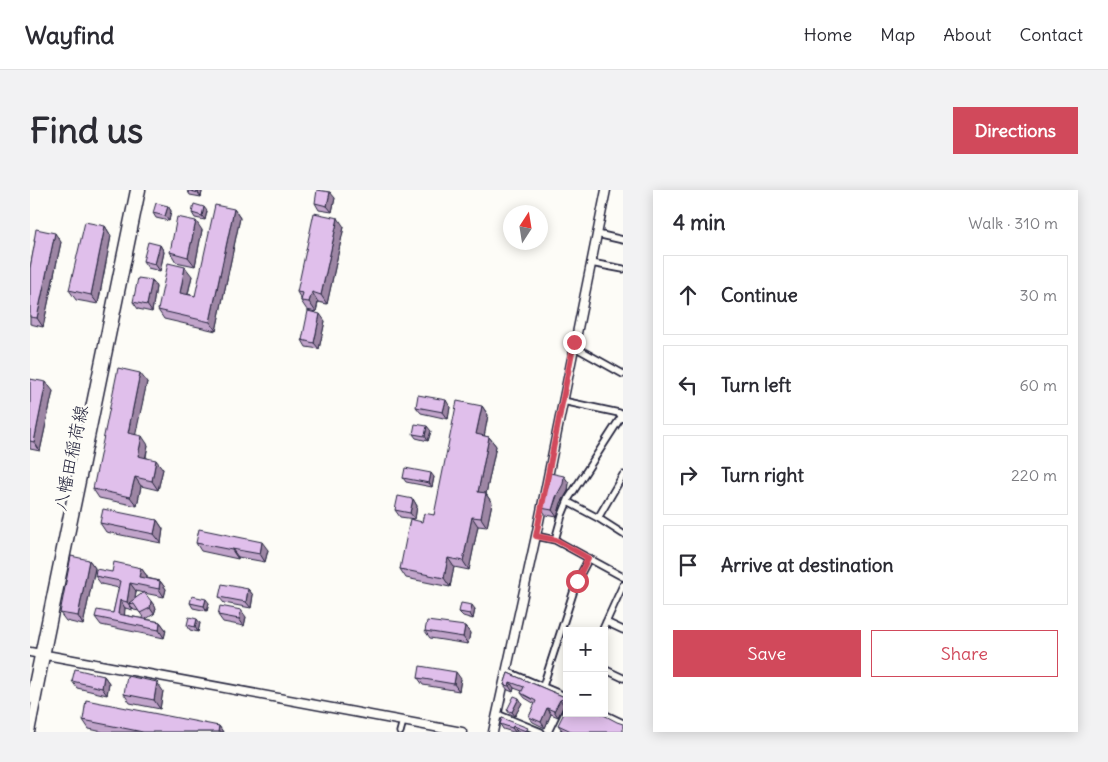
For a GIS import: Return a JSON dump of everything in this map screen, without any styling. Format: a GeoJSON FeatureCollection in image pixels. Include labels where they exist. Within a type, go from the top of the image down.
{"type":"FeatureCollection","features":[{"type":"Feature","properties":{"kind":"main road","name":"八幡田稲荷線"},"geometry":{"type":"LineString","coordinates":[[30,732],[42,655],[135,190]]}},
{"type":"Feature","properties":{"kind":"main road","name":"八幡田稲荷線"},"geometry":{"type":"LineString","coordinates":[[30,699],[42,655],[141,190]]}},
{"type":"Feature","properties":{"kind":"main road"},"geometry":{"type":"LineString","coordinates":[[493,732],[536,536],[606,190]]}},
{"type":"Feature","properties":{"kind":"main road"},"geometry":{"type":"LineString","coordinates":[[30,652],[403,721],[438,730],[462,732]]}},
{"type":"Feature","properties":{"kind":"street"},"geometry":{"type":"LineString","coordinates":[[597,234],[623,240]]}},
{"type":"Feature","properties":{"kind":"street"},"geometry":{"type":"LineString","coordinates":[[591,262],[623,269]]}},
{"type":"Feature","properties":{"kind":"street"},"geometry":{"type":"LineString","coordinates":[[573,346],[623,374]]}},
{"type":"Feature","properties":{"kind":"street"},"geometry":{"type":"LineString","coordinates":[[556,540],[568,502],[583,475],[622,416],[618,413],[563,401]]}},
{"type":"Feature","properties":{"kind":"street"},"geometry":{"type":"LineString","coordinates":[[598,518],[623,475]]}},
{"type":"Feature","properties":{"kind":"street"},"geometry":{"type":"LineString","coordinates":[[568,502],[623,534]]}},
{"type":"Feature","properties":{"kind":"street"},"geometry":{"type":"LineString","coordinates":[[536,536],[556,540],[623,577]]}},
{"type":"Feature","properties":{"kind":"street"},"geometry":{"type":"LineString","coordinates":[[543,686],[577,581],[588,558]]}},
{"type":"Feature","properties":{"kind":"street"},"geometry":{"type":"LineString","coordinates":[[604,627],[623,585]]}},
{"type":"Feature","properties":{"kind":"street"},"geometry":{"type":"LineString","coordinates":[[606,622],[623,630]]}},
{"type":"Feature","properties":{"kind":"street"},"geometry":{"type":"LineString","coordinates":[[506,671],[563,696]]}},
{"type":"Feature","properties":{"kind":"street"},"geometry":{"type":"LineString","coordinates":[[608,671],[623,678]]}},
{"type":"Feature","properties":{"kind":"street"},"geometry":{"type":"LineString","coordinates":[[497,714],[541,732]]}},
{"type":"Feature","properties":{"kind":"street"},"geometry":{"type":"LineString","coordinates":[[608,716],[623,723]]}},
{"type":"Feature","properties":{"kind":"street"},"geometry":{"type":"LineString","coordinates":[[556,732],[563,717]]}},
{"type":"Feature","properties":{"kind":"street"},"geometry":{"type":"LineString","coordinates":[[400,732],[403,721]]}},
{"type":"Feature","properties":{"kind":"building"},"geometry":{"type":"Polygon","coordinates":[[[187,190],[198,190],[198,193],[187,190]]]}},
{"type":"Feature","properties":{"kind":"building"},"geometry":{"type":"Polygon","coordinates":[[[317,190],[330,192],[327,206],[315,203],[317,190]]]}},
{"type":"Feature","properties":{"kind":"building"},"geometry":{"type":"Polygon","coordinates":[[[156,203],[168,206],[165,216],[153,213],[156,203]]]}},
{"type":"Feature","properties":{"kind":"building"},"geometry":{"type":"Polygon","coordinates":[[[194,204],[204,207],[202,216],[192,213],[194,204]]]}},
{"type":"Feature","properties":{"kind":"building"},"geometry":{"type":"Polygon","coordinates":[[[215,205],[234,209],[210,322],[158,310],[168,263],[185,267],[180,293],[195,296],[215,205]]]}},
{"type":"Feature","properties":{"kind":"building"},"geometry":{"type":"Polygon","coordinates":[[[314,213],[338,218],[321,295],[312,292],[309,302],[301,301],[303,293],[297,292],[314,213]]]}},
{"type":"Feature","properties":{"kind":"building"},"geometry":{"type":"Polygon","coordinates":[[[177,217],[196,221],[188,257],[170,252],[177,217]]]}},
{"type":"Feature","properties":{"kind":"building"},"geometry":{"type":"Polygon","coordinates":[[[85,222],[105,226],[91,295],[69,290],[85,222]]]}},
{"type":"Feature","properties":{"kind":"building"},"geometry":{"type":"Polygon","coordinates":[[[36,229],[55,233],[37,318],[30,317],[30,268],[36,229]]]}},
{"type":"Feature","properties":{"kind":"building"},"geometry":{"type":"Polygon","coordinates":[[[148,242],[160,245],[155,264],[143,261],[148,242]]]}},
{"type":"Feature","properties":{"kind":"building"},"geometry":{"type":"Polygon","coordinates":[[[138,278],[152,280],[147,305],[133,302],[138,278]]]}},
{"type":"Feature","properties":{"kind":"building"},"geometry":{"type":"Polygon","coordinates":[[[308,311],[320,314],[314,343],[302,340],[308,311]]]}},
{"type":"Feature","properties":{"kind":"building"},"geometry":{"type":"Polygon","coordinates":[[[118,368],[140,373],[128,433],[142,436],[138,456],[156,460],[152,481],[135,477],[130,497],[93,489],[118,368]]]}},
{"type":"Feature","properties":{"kind":"building"},"geometry":{"type":"Polygon","coordinates":[[[30,379],[46,382],[34,442],[30,441],[30,379]]]}},
{"type":"Feature","properties":{"kind":"building"},"geometry":{"type":"Polygon","coordinates":[[[418,395],[446,400],[443,412],[416,407],[418,395]]]}},
{"type":"Feature","properties":{"kind":"building"},"geometry":{"type":"Polygon","coordinates":[[[457,401],[482,406],[476,434],[489,437],[478,492],[486,493],[481,518],[472,517],[463,561],[448,558],[444,578],[400,569],[410,519],[422,522],[424,513],[434,515],[457,401]]]}},
{"type":"Feature","properties":{"kind":"building"},"geometry":{"type":"Polygon","coordinates":[[[415,424],[427,426],[425,436],[413,434],[415,424]]]}},
{"type":"Feature","properties":{"kind":"building"},"geometry":{"type":"Polygon","coordinates":[[[405,468],[431,473],[429,483],[403,478],[405,468]]]}},
{"type":"Feature","properties":{"kind":"building"},"geometry":{"type":"Polygon","coordinates":[[[550,473],[564,476],[563,484],[552,510],[541,508],[550,473]]]}},
{"type":"Feature","properties":{"kind":"building"},"geometry":{"type":"Polygon","coordinates":[[[398,496],[413,499],[410,513],[395,510],[398,496]]]}},
{"type":"Feature","properties":{"kind":"building"},"geometry":{"type":"Polygon","coordinates":[[[103,509],[157,520],[154,534],[100,523],[103,509]]]}},
{"type":"Feature","properties":{"kind":"building"},"geometry":{"type":"Polygon","coordinates":[[[199,529],[262,542],[260,554],[196,543],[199,529]]]}},
{"type":"Feature","properties":{"kind":"building"},"geometry":{"type":"Polygon","coordinates":[[[71,556],[89,560],[78,616],[60,613],[71,556]]]}},
{"type":"Feature","properties":{"kind":"building"},"geometry":{"type":"Polygon","coordinates":[[[114,562],[141,568],[139,577],[160,581],[159,589],[130,583],[127,602],[120,600],[118,614],[160,622],[159,630],[95,617],[97,610],[113,613],[120,581],[95,576],[96,569],[112,572],[114,562]]]}},
{"type":"Feature","properties":{"kind":"building"},"geometry":{"type":"Polygon","coordinates":[[[222,584],[248,589],[246,602],[219,597],[222,584]]]}},
{"type":"Feature","properties":{"kind":"building"},"geometry":{"type":"Polygon","coordinates":[[[144,592],[151,601],[150,608],[140,613],[134,604],[129,603],[144,592]]]}},
{"type":"Feature","properties":{"kind":"building"},"geometry":{"type":"Polygon","coordinates":[[[192,596],[206,599],[204,606],[190,603],[192,596]]]}},
{"type":"Feature","properties":{"kind":"building"},"geometry":{"type":"Polygon","coordinates":[[[461,603],[472,605],[470,614],[459,612],[461,603]]]}},
{"type":"Feature","properties":{"kind":"building"},"geometry":{"type":"Polygon","coordinates":[[[220,606],[241,610],[239,619],[218,615],[220,606]]]}},
{"type":"Feature","properties":{"kind":"building"},"geometry":{"type":"Polygon","coordinates":[[[189,617],[197,619],[195,627],[187,625],[189,617]]]}},
{"type":"Feature","properties":{"kind":"building"},"geometry":{"type":"Polygon","coordinates":[[[427,621],[465,626],[463,637],[425,631],[427,621]]]}},
{"type":"Feature","properties":{"kind":"building"},"geometry":{"type":"Polygon","coordinates":[[[420,666],[456,672],[454,684],[418,678],[420,666]]]}},
{"type":"Feature","properties":{"kind":"building"},"geometry":{"type":"Polygon","coordinates":[[[75,669],[104,676],[102,688],[72,681],[75,669]]]}},
{"type":"Feature","properties":{"kind":"building"},"geometry":{"type":"Polygon","coordinates":[[[508,673],[563,696],[563,699],[560,700],[554,711],[547,708],[541,722],[529,717],[536,701],[521,693],[524,687],[510,682],[509,686],[504,685],[508,673]]]}},
{"type":"Feature","properties":{"kind":"building"},"geometry":{"type":"Polygon","coordinates":[[[127,676],[157,682],[154,700],[124,694],[127,676]]]}},
{"type":"Feature","properties":{"kind":"building"},"geometry":{"type":"Polygon","coordinates":[[[514,696],[519,698],[512,712],[507,710],[514,696]]]}},
{"type":"Feature","properties":{"kind":"building"},"geometry":{"type":"Polygon","coordinates":[[[86,700],[219,726],[218,732],[143,732],[83,720],[86,700]]]}},
{"type":"Feature","properties":{"kind":"building"},"geometry":{"type":"Polygon","coordinates":[[[563,715],[563,717],[608,717],[623,724],[623,732],[571,732],[558,725],[563,715]]]}},
{"type":"Feature","properties":{"kind":"building"},"geometry":{"type":"Polygon","coordinates":[[[502,718],[528,728],[526,731],[500,724],[502,718]]]}},
{"type":"Feature","properties":{"kind":"route"},"geometry":{"type":"LineString","coordinates":[[574,342],[536,536],[556,540],[588,558],[577,581]]}}]}
